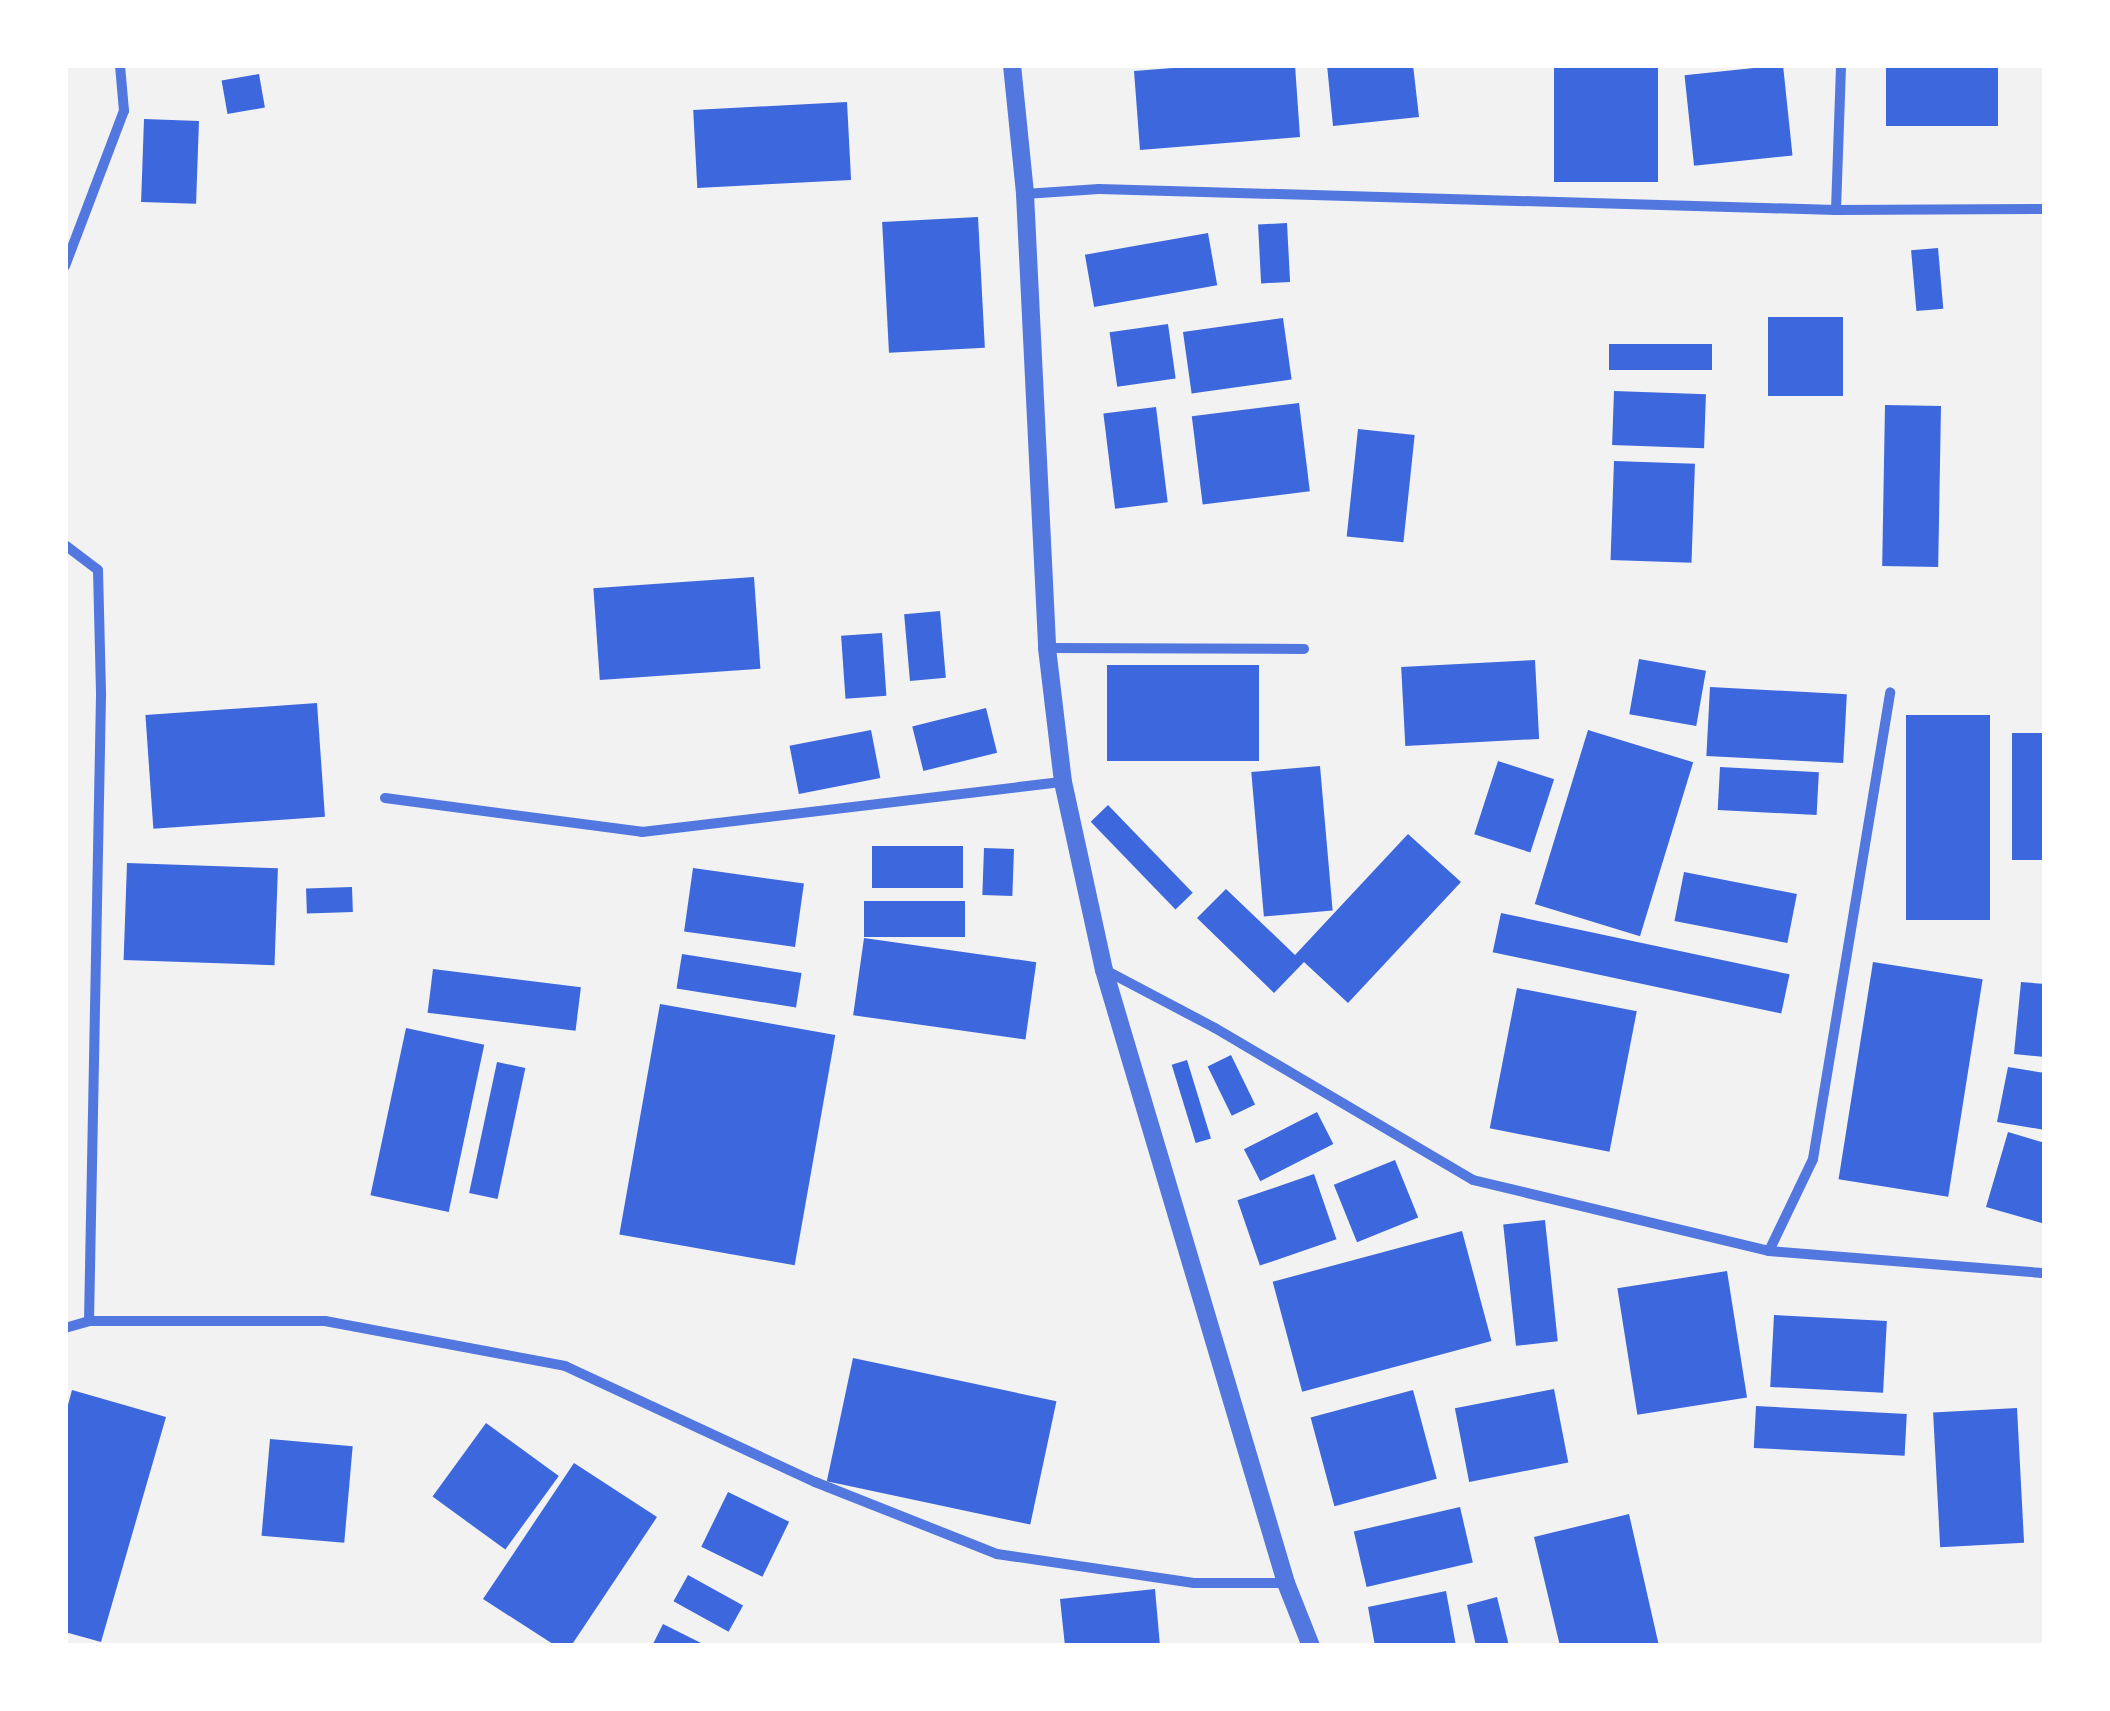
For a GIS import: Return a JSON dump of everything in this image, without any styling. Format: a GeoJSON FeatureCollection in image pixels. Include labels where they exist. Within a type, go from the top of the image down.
{"type":"FeatureCollection","features":[{"type":"Feature","properties":{"kind":"street"},"geometry":{"type":"LineString","coordinates":[[65,266],[124,112],[120,65]]}},
{"type":"Feature","properties":{"kind":"street"},"geometry":{"type":"LineString","coordinates":[[1012,65],[1025,194],[1047,648],[1063,782],[1104,970],[1286,1583],[1311,1646]]}},
{"type":"Feature","properties":{"kind":"street"},"geometry":{"type":"LineString","coordinates":[[1836,210],[1841,65]]}},
{"type":"Feature","properties":{"kind":"street"},"geometry":{"type":"LineString","coordinates":[[1025,194],[1099,189],[1836,210],[2045,210]]}},
{"type":"Feature","properties":{"kind":"street"},"geometry":{"type":"LineString","coordinates":[[65,545],[98,570],[101,696],[89,1321]]}},
{"type":"Feature","properties":{"kind":"street"},"geometry":{"type":"LineString","coordinates":[[1047,648],[1304,649]]}},
{"type":"Feature","properties":{"kind":"street"},"geometry":{"type":"LineString","coordinates":[[1769,1250],[1813,1159],[1890,692]]}},
{"type":"Feature","properties":{"kind":"street"},"geometry":{"type":"LineString","coordinates":[[385,798],[642,832],[1063,782]]}},
{"type":"Feature","properties":{"kind":"street"},"geometry":{"type":"LineString","coordinates":[[1104,970],[1215,1028],[1473,1180],[1769,1250],[2045,1273]]}},
{"type":"Feature","properties":{"kind":"street"},"geometry":{"type":"LineString","coordinates":[[65,1328],[89,1321],[325,1320],[565,1366],[815,1482],[997,1554],[1194,1583],[1286,1583]]}},
{"type":"Feature","properties":{"kind":"building"},"geometry":{"type":"Polygon","coordinates":[[[1211,65],[1295,65],[1300,137],[1140,150],[1134,71],[1211,65]]]}},
{"type":"Feature","properties":{"kind":"building"},"geometry":{"type":"Polygon","coordinates":[[[1327,65],[1413,65],[1419,117],[1333,126],[1327,65]]]}},
{"type":"Feature","properties":{"kind":"building"},"geometry":{"type":"Polygon","coordinates":[[[1554,65],[1658,65],[1658,182],[1554,182],[1554,65]]]}},
{"type":"Feature","properties":{"kind":"building"},"geometry":{"type":"Polygon","coordinates":[[[1783,65],[1793,156],[1694,166],[1685,75],[1783,65]]]}},
{"type":"Feature","properties":{"kind":"building"},"geometry":{"type":"Polygon","coordinates":[[[1886,65],[1998,65],[1998,126],[1886,126],[1886,65]]]}},
{"type":"Feature","properties":{"kind":"building"},"geometry":{"type":"Polygon","coordinates":[[[259,74],[265,107],[227,114],[222,81],[259,74]]]}},
{"type":"Feature","properties":{"kind":"building"},"geometry":{"type":"Polygon","coordinates":[[[847,102],[851,180],[697,188],[693,110],[847,102]]]}},
{"type":"Feature","properties":{"kind":"building"},"geometry":{"type":"Polygon","coordinates":[[[144,119],[199,121],[196,204],[141,202],[144,119]]]}},
{"type":"Feature","properties":{"kind":"building"},"geometry":{"type":"Polygon","coordinates":[[[978,217],[985,348],[889,353],[882,222],[978,217]]]}},
{"type":"Feature","properties":{"kind":"building"},"geometry":{"type":"Polygon","coordinates":[[[1287,223],[1290,282],[1261,283],[1258,225],[1287,223]]]}},
{"type":"Feature","properties":{"kind":"building"},"geometry":{"type":"Polygon","coordinates":[[[1208,233],[1217,285],[1094,307],[1085,255],[1208,233]]]}},
{"type":"Feature","properties":{"kind":"building"},"geometry":{"type":"Polygon","coordinates":[[[1938,248],[1943,309],[1916,311],[1911,250],[1938,248]]]}},
{"type":"Feature","properties":{"kind":"building"},"geometry":{"type":"Polygon","coordinates":[[[1768,317],[1843,317],[1843,396],[1768,396],[1768,317]]]}},
{"type":"Feature","properties":{"kind":"building"},"geometry":{"type":"Polygon","coordinates":[[[1283,318],[1292,379],[1192,393],[1183,332],[1283,318]]]}},
{"type":"Feature","properties":{"kind":"building"},"geometry":{"type":"Polygon","coordinates":[[[1168,324],[1176,378],[1117,387],[1110,332],[1168,324]]]}},
{"type":"Feature","properties":{"kind":"building"},"geometry":{"type":"Polygon","coordinates":[[[1609,344],[1712,344],[1712,370],[1609,370],[1609,344]]]}},
{"type":"Feature","properties":{"kind":"building"},"geometry":{"type":"Polygon","coordinates":[[[1614,391],[1706,394],[1704,448],[1612,445],[1614,391]]]}},
{"type":"Feature","properties":{"kind":"building"},"geometry":{"type":"Polygon","coordinates":[[[1299,403],[1310,491],[1203,504],[1192,416],[1299,403]]]}},
{"type":"Feature","properties":{"kind":"building"},"geometry":{"type":"Polygon","coordinates":[[[1885,405],[1941,406],[1938,567],[1882,566],[1885,405]]]}},
{"type":"Feature","properties":{"kind":"building"},"geometry":{"type":"Polygon","coordinates":[[[1156,407],[1168,502],[1115,509],[1103,413],[1156,407]]]}},
{"type":"Feature","properties":{"kind":"building"},"geometry":{"type":"Polygon","coordinates":[[[1358,429],[1415,435],[1403,542],[1347,536],[1358,429]]]}},
{"type":"Feature","properties":{"kind":"building"},"geometry":{"type":"Polygon","coordinates":[[[1614,461],[1695,464],[1691,563],[1611,560],[1614,461]]]}},
{"type":"Feature","properties":{"kind":"building"},"geometry":{"type":"Polygon","coordinates":[[[754,577],[760,669],[600,680],[593,588],[754,577]]]}},
{"type":"Feature","properties":{"kind":"building"},"geometry":{"type":"Polygon","coordinates":[[[940,611],[946,678],[910,681],[904,614],[940,611]]]}},
{"type":"Feature","properties":{"kind":"building"},"geometry":{"type":"Polygon","coordinates":[[[882,633],[886,696],[845,699],[841,636],[882,633]]]}},
{"type":"Feature","properties":{"kind":"building"},"geometry":{"type":"Polygon","coordinates":[[[1639,659],[1706,671],[1696,726],[1629,714],[1639,659]]]}},
{"type":"Feature","properties":{"kind":"building"},"geometry":{"type":"Polygon","coordinates":[[[1535,660],[1539,739],[1405,746],[1401,667],[1535,660]]]}},
{"type":"Feature","properties":{"kind":"building"},"geometry":{"type":"Polygon","coordinates":[[[1107,665],[1259,665],[1259,761],[1107,761],[1107,665]]]}},
{"type":"Feature","properties":{"kind":"building"},"geometry":{"type":"Polygon","coordinates":[[[1710,687],[1847,694],[1843,763],[1706,756],[1710,687]]]}},
{"type":"Feature","properties":{"kind":"building"},"geometry":{"type":"Polygon","coordinates":[[[317,703],[325,817],[153,829],[145,715],[317,703]]]}},
{"type":"Feature","properties":{"kind":"building"},"geometry":{"type":"Polygon","coordinates":[[[986,708],[997,753],[923,771],[912,726],[986,708]]]}},
{"type":"Feature","properties":{"kind":"building"},"geometry":{"type":"Polygon","coordinates":[[[1906,715],[1990,715],[1990,920],[1906,920],[1906,715]]]}},
{"type":"Feature","properties":{"kind":"building"},"geometry":{"type":"Polygon","coordinates":[[[871,730],[880,778],[799,794],[790,746],[871,730]]]}},
{"type":"Feature","properties":{"kind":"building"},"geometry":{"type":"Polygon","coordinates":[[[1588,730],[1693,762],[1640,936],[1535,904],[1588,730]]]}},
{"type":"Feature","properties":{"kind":"building"},"geometry":{"type":"Polygon","coordinates":[[[2012,733],[2045,733],[2045,860],[2012,860],[2012,733]]]}},
{"type":"Feature","properties":{"kind":"building"},"geometry":{"type":"Polygon","coordinates":[[[1498,761],[1554,779],[1530,852],[1474,834],[1498,761]]]}},
{"type":"Feature","properties":{"kind":"building"},"geometry":{"type":"Polygon","coordinates":[[[1320,766],[1333,910],[1264,916],[1251,772],[1320,766]]]}},
{"type":"Feature","properties":{"kind":"building"},"geometry":{"type":"Polygon","coordinates":[[[1720,767],[1819,772],[1817,815],[1718,810],[1720,767]]]}},
{"type":"Feature","properties":{"kind":"building"},"geometry":{"type":"Polygon","coordinates":[[[1108,805],[1193,893],[1175,909],[1091,822],[1108,805]]]}},
{"type":"Feature","properties":{"kind":"building"},"geometry":{"type":"Polygon","coordinates":[[[1408,834],[1461,882],[1348,1003],[1304,962],[1274,993],[1197,918],[1226,889],[1295,955],[1408,834]]]}},
{"type":"Feature","properties":{"kind":"building"},"geometry":{"type":"Polygon","coordinates":[[[872,846],[963,846],[963,888],[872,888],[872,846]]]}},
{"type":"Feature","properties":{"kind":"building"},"geometry":{"type":"Polygon","coordinates":[[[984,848],[1014,849],[1012,896],[982,895],[984,848]]]}},
{"type":"Feature","properties":{"kind":"building"},"geometry":{"type":"Polygon","coordinates":[[[127,863],[278,868],[275,965],[124,960],[127,863]]]}},
{"type":"Feature","properties":{"kind":"building"},"geometry":{"type":"Polygon","coordinates":[[[693,868],[804,884],[795,947],[684,931],[693,868]]]}},
{"type":"Feature","properties":{"kind":"building"},"geometry":{"type":"Polygon","coordinates":[[[1684,872],[1797,894],[1787,943],[1674,921],[1684,872]]]}},
{"type":"Feature","properties":{"kind":"building"},"geometry":{"type":"Polygon","coordinates":[[[352,887],[353,912],[307,914],[306,889],[352,887]]]}},
{"type":"Feature","properties":{"kind":"building"},"geometry":{"type":"Polygon","coordinates":[[[864,901],[965,901],[965,937],[864,937],[864,901]]]}},
{"type":"Feature","properties":{"kind":"building"},"geometry":{"type":"Polygon","coordinates":[[[1501,913],[1790,974],[1781,1013],[1493,952],[1501,913]]]}},
{"type":"Feature","properties":{"kind":"building"},"geometry":{"type":"Polygon","coordinates":[[[864,938],[1036,962],[1025,1039],[853,1015],[864,938]]]}},
{"type":"Feature","properties":{"kind":"building"},"geometry":{"type":"Polygon","coordinates":[[[682,954],[802,973],[796,1007],[677,989],[682,954]]]}},
{"type":"Feature","properties":{"kind":"building"},"geometry":{"type":"Polygon","coordinates":[[[1873,962],[1983,979],[1948,1197],[1839,1179],[1873,962]]]}},
{"type":"Feature","properties":{"kind":"building"},"geometry":{"type":"Polygon","coordinates":[[[433,969],[581,987],[576,1031],[428,1013],[433,969]]]}},
{"type":"Feature","properties":{"kind":"building"},"geometry":{"type":"Polygon","coordinates":[[[2021,982],[2045,984],[2045,1057],[2014,1054],[2021,982]]]}},
{"type":"Feature","properties":{"kind":"building"},"geometry":{"type":"Polygon","coordinates":[[[1517,988],[1637,1011],[1609,1152],[1490,1128],[1517,988]]]}},
{"type":"Feature","properties":{"kind":"building"},"geometry":{"type":"Polygon","coordinates":[[[660,1004],[835,1035],[795,1265],[619,1234],[660,1004]]]}},
{"type":"Feature","properties":{"kind":"building"},"geometry":{"type":"Polygon","coordinates":[[[406,1028],[484,1045],[449,1212],[370,1195],[406,1028]]]}},
{"type":"Feature","properties":{"kind":"building"},"geometry":{"type":"Polygon","coordinates":[[[1231,1055],[1255,1104],[1232,1116],[1208,1066],[1231,1055]]]}},
{"type":"Feature","properties":{"kind":"building"},"geometry":{"type":"Polygon","coordinates":[[[1187,1060],[1211,1138],[1196,1143],[1172,1065],[1187,1060]]]}},
{"type":"Feature","properties":{"kind":"building"},"geometry":{"type":"Polygon","coordinates":[[[497,1062],[525,1068],[498,1199],[469,1193],[497,1062]]]}},
{"type":"Feature","properties":{"kind":"building"},"geometry":{"type":"Polygon","coordinates":[[[2008,1067],[2045,1073],[2045,1130],[1997,1122],[2008,1067]]]}},
{"type":"Feature","properties":{"kind":"building"},"geometry":{"type":"Polygon","coordinates":[[[1317,1112],[1333,1144],[1260,1181],[1244,1149],[1317,1112]]]}},
{"type":"Feature","properties":{"kind":"building"},"geometry":{"type":"Polygon","coordinates":[[[2008,1132],[2045,1143],[2045,1224],[1986,1207],[2008,1132]]]}},
{"type":"Feature","properties":{"kind":"building"},"geometry":{"type":"Polygon","coordinates":[[[1395,1160],[1418,1217],[1357,1242],[1334,1185],[1395,1160]]]}},
{"type":"Feature","properties":{"kind":"building"},"geometry":{"type":"Polygon","coordinates":[[[1314,1174],[1336,1239],[1260,1266],[1237,1200],[1314,1174]]]}},
{"type":"Feature","properties":{"kind":"building"},"geometry":{"type":"Polygon","coordinates":[[[1545,1220],[1558,1341],[1516,1346],[1503,1224],[1545,1220]]]}},
{"type":"Feature","properties":{"kind":"building"},"geometry":{"type":"Polygon","coordinates":[[[1462,1231],[1492,1341],[1302,1392],[1273,1282],[1462,1231]]]}},
{"type":"Feature","properties":{"kind":"building"},"geometry":{"type":"Polygon","coordinates":[[[1727,1271],[1747,1397],[1637,1415],[1617,1288],[1727,1271]]]}},
{"type":"Feature","properties":{"kind":"building"},"geometry":{"type":"Polygon","coordinates":[[[1774,1315],[1887,1321],[1883,1393],[1770,1387],[1774,1315]]]}},
{"type":"Feature","properties":{"kind":"building"},"geometry":{"type":"Polygon","coordinates":[[[853,1358],[1056,1401],[1030,1524],[827,1481],[853,1358]]]}},
{"type":"Feature","properties":{"kind":"building"},"geometry":{"type":"Polygon","coordinates":[[[1554,1389],[1568,1463],[1469,1482],[1455,1408],[1554,1389]]]}},
{"type":"Feature","properties":{"kind":"building"},"geometry":{"type":"Polygon","coordinates":[[[72,1390],[166,1417],[101,1642],[65,1632],[65,1416],[72,1390]]]}},
{"type":"Feature","properties":{"kind":"building"},"geometry":{"type":"Polygon","coordinates":[[[1413,1390],[1437,1479],[1334,1506],[1311,1417],[1413,1390]]]}},
{"type":"Feature","properties":{"kind":"building"},"geometry":{"type":"Polygon","coordinates":[[[1756,1406],[1907,1414],[1905,1456],[1754,1448],[1756,1406]]]}},
{"type":"Feature","properties":{"kind":"building"},"geometry":{"type":"Polygon","coordinates":[[[2017,1408],[2024,1543],[1940,1547],[1933,1412],[2017,1408]]]}},
{"type":"Feature","properties":{"kind":"building"},"geometry":{"type":"Polygon","coordinates":[[[486,1423],[559,1476],[505,1550],[433,1497],[486,1423]]]}},
{"type":"Feature","properties":{"kind":"building"},"geometry":{"type":"Polygon","coordinates":[[[270,1439],[353,1446],[344,1543],[262,1536],[270,1439]]]}},
{"type":"Feature","properties":{"kind":"building"},"geometry":{"type":"Polygon","coordinates":[[[574,1463],[657,1517],[571,1646],[556,1646],[483,1599],[574,1463]]]}},
{"type":"Feature","properties":{"kind":"building"},"geometry":{"type":"Polygon","coordinates":[[[728,1492],[789,1522],[762,1577],[701,1547],[728,1492]]]}},
{"type":"Feature","properties":{"kind":"building"},"geometry":{"type":"Polygon","coordinates":[[[1460,1507],[1473,1563],[1367,1587],[1354,1532],[1460,1507]]]}},
{"type":"Feature","properties":{"kind":"building"},"geometry":{"type":"Polygon","coordinates":[[[1629,1514],[1659,1646],[1560,1646],[1534,1537],[1629,1514]]]}},
{"type":"Feature","properties":{"kind":"building"},"geometry":{"type":"Polygon","coordinates":[[[688,1575],[743,1606],[729,1632],[673,1601],[688,1575]]]}},
{"type":"Feature","properties":{"kind":"building"},"geometry":{"type":"Polygon","coordinates":[[[1155,1589],[1160,1646],[1065,1646],[1060,1599],[1155,1589]]]}},
{"type":"Feature","properties":{"kind":"building"},"geometry":{"type":"Polygon","coordinates":[[[1446,1591],[1456,1646],[1375,1646],[1368,1607],[1446,1591]]]}},
{"type":"Feature","properties":{"kind":"building"},"geometry":{"type":"Polygon","coordinates":[[[1497,1597],[1509,1646],[1476,1646],[1467,1605],[1497,1597]]]}},
{"type":"Feature","properties":{"kind":"building"},"geometry":{"type":"Polygon","coordinates":[[[663,1624],[707,1646],[652,1646],[663,1624]]]}}]}
